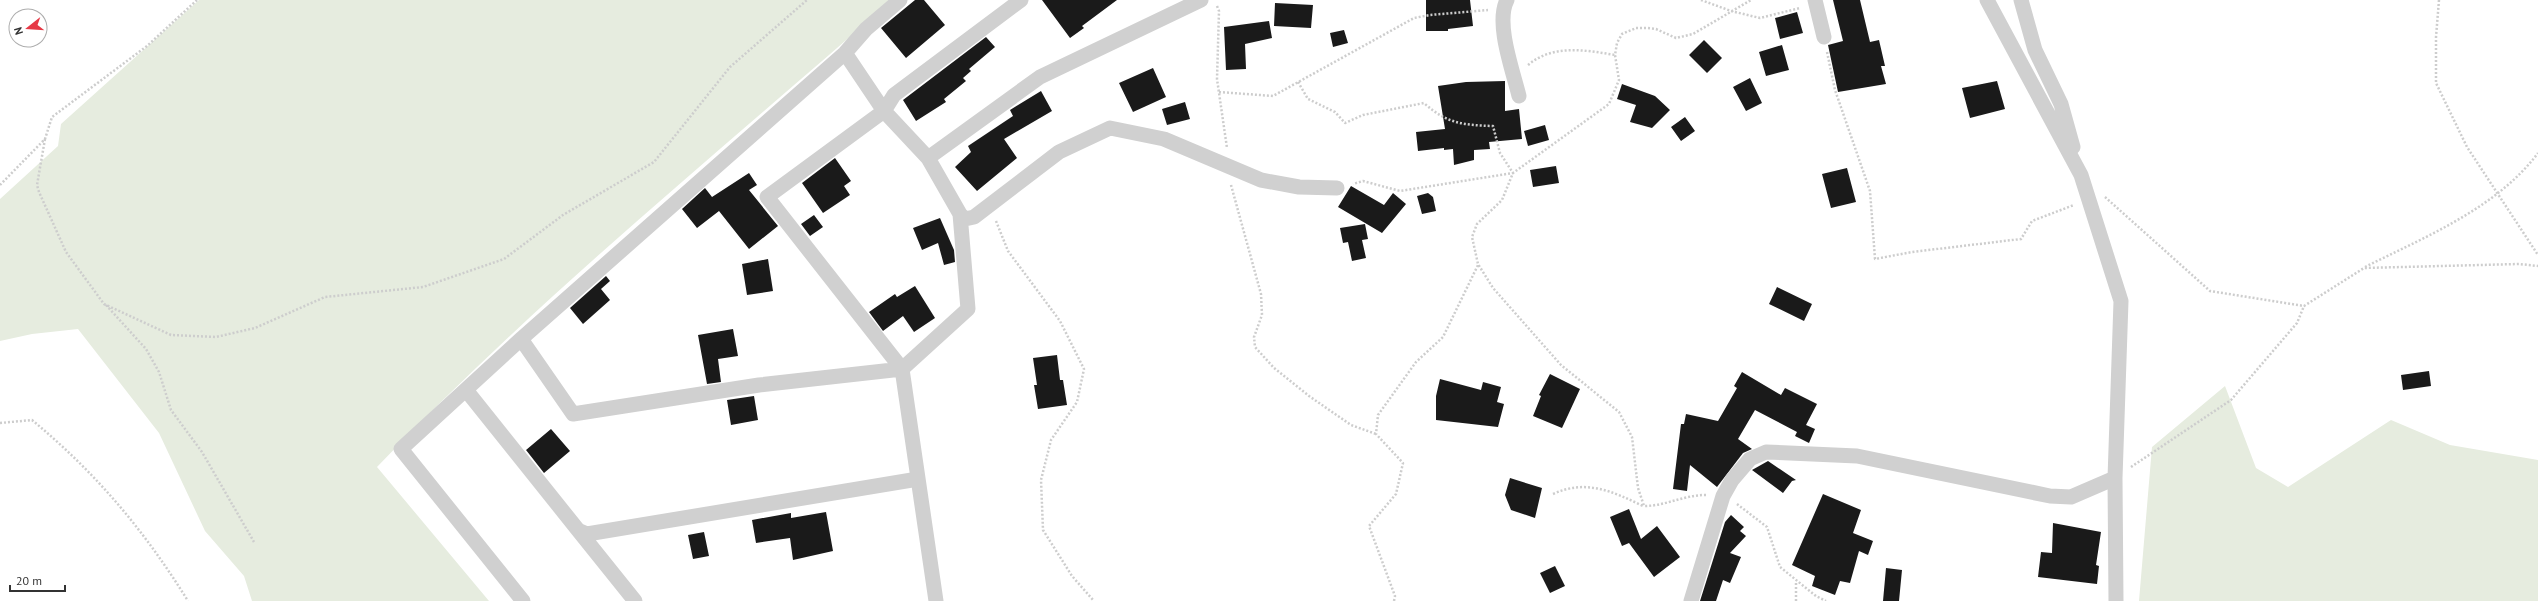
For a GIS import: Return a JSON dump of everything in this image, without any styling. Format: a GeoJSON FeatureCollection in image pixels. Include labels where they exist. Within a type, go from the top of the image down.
{"type":"FeatureCollection","features":[{"type":"Feature","properties":{"kind":"street"},"geometry":{"type":"LineString","coordinates":[[523,601],[402,449],[521,339],[845,53],[866,29],[900,0]]}},
{"type":"Feature","properties":{"kind":"street"},"geometry":{"type":"LineString","coordinates":[[936,601],[902,369],[767,197],[884,111],[894,95],[1022,0]]}},
{"type":"Feature","properties":{"kind":"street"},"geometry":{"type":"LineString","coordinates":[[928,158],[1040,77],[1201,0]]}},
{"type":"Feature","properties":{"kind":"street"},"geometry":{"type":"LineString","coordinates":[[1986,0],[2081,175]]}},
{"type":"Feature","properties":{"kind":"street"},"geometry":{"type":"LineString","coordinates":[[2021,0],[2035,50],[2061,104],[2081,175],[2121,301],[2115,478],[2116,601]]}},
{"type":"Feature","properties":{"kind":"street"},"geometry":{"type":"LineString","coordinates":[[1816,2],[1824,37]]}},
{"type":"Feature","properties":{"kind":"street"},"geometry":{"type":"LineString","coordinates":[[1505,4],[1506,40],[1520,96]]}},
{"type":"Feature","properties":{"kind":"street"},"geometry":{"type":"LineString","coordinates":[[845,53],[884,111],[928,158],[960,214],[965,219],[969,219],[1059,152],[1110,128],[1164,139],[1229,165],[1261,180],[1299,187],[1337,188]]}},
{"type":"Feature","properties":{"kind":"street"},"geometry":{"type":"LineString","coordinates":[[521,339],[573,414],[759,385],[902,369],[968,309],[968,282],[960,214]]}},
{"type":"Feature","properties":{"kind":"street"},"geometry":{"type":"LineString","coordinates":[[466,390],[635,601]]}},
{"type":"Feature","properties":{"kind":"street"},"geometry":{"type":"LineString","coordinates":[[1691,601],[1723,496],[1732,480],[1750,459],[1766,452],[1857,456],[2050,496],[2071,498],[2115,478]]}},
{"type":"Feature","properties":{"kind":"street"},"geometry":{"type":"LineString","coordinates":[[578,530],[587,534],[918,479]]}},
{"type":"Feature","properties":{"kind":"path"},"geometry":{"type":"LineString","coordinates":[[197,0],[147,46],[52,117],[45,139],[37,185],[66,252],[104,304],[146,348],[159,372],[171,410],[202,452],[254,542]]}},
{"type":"Feature","properties":{"kind":"path"},"geometry":{"type":"LineString","coordinates":[[104,304],[171,335],[216,337],[255,328],[325,297],[423,287],[504,259],[563,215],[654,162],[730,67],[807,0]]}},
{"type":"Feature","properties":{"kind":"path"},"geometry":{"type":"LineString","coordinates":[[1214,0],[1219,11],[1217,79],[1231,186],[1262,294],[1262,315],[1254,337],[1255,347],[1274,368],[1309,396],[1351,424],[1376,434],[1403,463],[1396,494],[1369,526],[1396,596],[1394,601]]}},
{"type":"Feature","properties":{"kind":"path"},"geometry":{"type":"LineString","coordinates":[[1700,0],[1731,11],[1760,18],[1816,2]]}},
{"type":"Feature","properties":{"kind":"path"},"geometry":{"type":"LineString","coordinates":[[1337,188],[1363,181],[1400,191],[1513,173],[1609,104],[1619,80],[1615,56],[1617,43],[1622,34],[1636,28],[1656,29],[1676,38],[1693,34],[1751,0]]}},
{"type":"Feature","properties":{"kind":"path"},"geometry":{"type":"LineString","coordinates":[[2439,0],[2436,37],[2436,82],[2467,147],[2538,255]]}},
{"type":"Feature","properties":{"kind":"path"},"geometry":{"type":"LineString","coordinates":[[1219,92],[1273,96],[1367,46],[1414,18],[1505,4]]}},
{"type":"Feature","properties":{"kind":"path"},"geometry":{"type":"LineString","coordinates":[[1824,37],[1834,90],[1870,191],[1876,259],[1912,252],[2021,239],[2032,221],[2089,200]]}},
{"type":"Feature","properties":{"kind":"path"},"geometry":{"type":"LineString","coordinates":[[1514,75],[1538,56],[1549,52],[1584,50],[1615,56]]}},
{"type":"Feature","properties":{"kind":"path"},"geometry":{"type":"LineString","coordinates":[[1298,82],[1308,98],[1335,112],[1345,123],[1363,115],[1424,103],[1443,118],[1464,126],[1493,126],[1500,153],[1513,173]]}},
{"type":"Feature","properties":{"kind":"path"},"geometry":{"type":"LineString","coordinates":[[0,185],[45,139]]}},
{"type":"Feature","properties":{"kind":"path"},"geometry":{"type":"LineString","coordinates":[[2115,478],[2231,400],[2297,323],[2304,306],[2364,268],[2432,233],[2498,194],[2530,164],[2538,153]]}},
{"type":"Feature","properties":{"kind":"path"},"geometry":{"type":"LineString","coordinates":[[1513,173],[1502,200],[1477,224],[1472,237],[1478,264],[1493,288],[1561,365],[1619,412],[1632,437],[1638,488],[1644,506]]}},
{"type":"Feature","properties":{"kind":"path"},"geometry":{"type":"LineString","coordinates":[[2105,196],[2210,290],[2304,306]]}},
{"type":"Feature","properties":{"kind":"path"},"geometry":{"type":"LineString","coordinates":[[989,204],[1008,251],[1060,321],[1084,369],[1077,402],[1051,440],[1041,480],[1044,530],[1072,576],[1094,601]]}},
{"type":"Feature","properties":{"kind":"path"},"geometry":{"type":"LineString","coordinates":[[1376,434],[1378,415],[1416,362],[1443,337],[1478,264]]}},
{"type":"Feature","properties":{"kind":"path"},"geometry":{"type":"LineString","coordinates":[[2364,268],[2519,264],[2538,266]]}},
{"type":"Feature","properties":{"kind":"path"},"geometry":{"type":"LineString","coordinates":[[0,423],[32,420],[68,450],[133,520],[188,601]]}},
{"type":"Feature","properties":{"kind":"path"},"geometry":{"type":"LineString","coordinates":[[1553,494],[1575,486],[1588,487],[1614,492],[1644,506],[1656,506],[1689,495],[1723,496],[1767,527],[1780,567],[1796,581],[1826,601]]}},
{"type":"Feature","properties":{"kind":"path"},"geometry":{"type":"LineString","coordinates":[[1796,581],[1796,601]]}},
{"type":"Feature","properties":{"kind":"shaded area"},"geometry":{"type":"Polygon","coordinates":[[[199,0],[892,0],[564,286],[438,405],[377,467],[489,601],[252,601],[244,576],[205,531],[159,433],[78,329],[32,334],[0,341],[0,199],[58,146],[61,124],[199,0]]]}},
{"type":"Feature","properties":{"kind":"shaded area"},"geometry":{"type":"Polygon","coordinates":[[[2225,386],[2256,468],[2288,487],[2391,420],[2450,445],[2538,460],[2538,601],[2139,601],[2152,447],[2225,386]]]}},
{"type":"Feature","properties":{"kind":"building"},"geometry":{"type":"Polygon","coordinates":[[[915,0],[924,0],[945,25],[906,58],[881,28],[915,0]]]}},
{"type":"Feature","properties":{"kind":"building"},"geometry":{"type":"Polygon","coordinates":[[[1042,0],[1117,0],[1082,26],[1084,28],[1070,38],[1042,0]]]}},
{"type":"Feature","properties":{"kind":"building"},"geometry":{"type":"Polygon","coordinates":[[[1426,0],[1470,0],[1473,26],[1448,29],[1448,31],[1426,31],[1426,0]]]}},
{"type":"Feature","properties":{"kind":"building"},"geometry":{"type":"Polygon","coordinates":[[[1833,0],[1860,0],[1870,42],[1879,40],[1885,66],[1881,66],[1886,84],[1838,92],[1828,45],[1843,41],[1833,0]]]}},
{"type":"Feature","properties":{"kind":"building"},"geometry":{"type":"Polygon","coordinates":[[[1275,3],[1313,5],[1311,28],[1274,26],[1275,3]]]}},
{"type":"Feature","properties":{"kind":"building"},"geometry":{"type":"Polygon","coordinates":[[[1797,12],[1803,33],[1780,39],[1775,18],[1797,12]]]}},
{"type":"Feature","properties":{"kind":"building"},"geometry":{"type":"Polygon","coordinates":[[[1269,21],[1272,38],[1245,44],[1246,69],[1226,70],[1224,27],[1269,21]]]}},
{"type":"Feature","properties":{"kind":"building"},"geometry":{"type":"Polygon","coordinates":[[[1344,30],[1348,43],[1333,47],[1330,33],[1344,30]]]}},
{"type":"Feature","properties":{"kind":"building"},"geometry":{"type":"Polygon","coordinates":[[[986,37],[995,47],[969,69],[971,71],[963,78],[966,81],[944,99],[946,102],[916,121],[903,100],[986,37]]]}},
{"type":"Feature","properties":{"kind":"building"},"geometry":{"type":"Polygon","coordinates":[[[1704,40],[1722,58],[1707,73],[1689,55],[1704,40]]]}},
{"type":"Feature","properties":{"kind":"building"},"geometry":{"type":"Polygon","coordinates":[[[1782,45],[1789,70],[1766,76],[1759,52],[1782,45]]]}},
{"type":"Feature","properties":{"kind":"building"},"geometry":{"type":"Polygon","coordinates":[[[1153,68],[1166,97],[1133,112],[1119,83],[1153,68]]]}},
{"type":"Feature","properties":{"kind":"building"},"geometry":{"type":"Polygon","coordinates":[[[1750,78],[1762,103],[1746,111],[1733,87],[1750,78]]]}},
{"type":"Feature","properties":{"kind":"building"},"geometry":{"type":"Polygon","coordinates":[[[1505,81],[1505,111],[1519,109],[1522,139],[1489,142],[1490,149],[1474,150],[1474,160],[1454,165],[1453,149],[1444,150],[1444,148],[1418,151],[1416,132],[1445,129],[1438,86],[1466,82],[1505,81]]]}},
{"type":"Feature","properties":{"kind":"building"},"geometry":{"type":"Polygon","coordinates":[[[1997,81],[2005,109],[1970,118],[1962,88],[1997,81]]]}},
{"type":"Feature","properties":{"kind":"building"},"geometry":{"type":"Polygon","coordinates":[[[1622,84],[1655,96],[1670,110],[1652,128],[1630,122],[1636,105],[1617,99],[1622,84]]]}},
{"type":"Feature","properties":{"kind":"building"},"geometry":{"type":"Polygon","coordinates":[[[1041,91],[1052,111],[1004,139],[1017,158],[977,191],[955,167],[971,152],[968,146],[1013,116],[1010,110],[1041,91]]]}},
{"type":"Feature","properties":{"kind":"building"},"geometry":{"type":"Polygon","coordinates":[[[1185,102],[1190,119],[1167,125],[1162,109],[1185,102]]]}},
{"type":"Feature","properties":{"kind":"building"},"geometry":{"type":"Polygon","coordinates":[[[1685,117],[1695,131],[1681,141],[1671,127],[1685,117]]]}},
{"type":"Feature","properties":{"kind":"building"},"geometry":{"type":"Polygon","coordinates":[[[1545,125],[1549,140],[1528,146],[1524,131],[1545,125]]]}},
{"type":"Feature","properties":{"kind":"building"},"geometry":{"type":"Polygon","coordinates":[[[835,158],[851,181],[844,186],[850,195],[823,213],[802,183],[835,158]]]}},
{"type":"Feature","properties":{"kind":"building"},"geometry":{"type":"Polygon","coordinates":[[[1556,166],[1559,183],[1533,187],[1530,170],[1556,166]]]}},
{"type":"Feature","properties":{"kind":"building"},"geometry":{"type":"Polygon","coordinates":[[[1847,168],[1856,202],[1831,208],[1822,174],[1847,168]]]}},
{"type":"Feature","properties":{"kind":"building"},"geometry":{"type":"Polygon","coordinates":[[[749,173],[757,185],[749,190],[778,226],[749,249],[719,211],[697,228],[682,209],[705,188],[712,197],[749,173]]]}},
{"type":"Feature","properties":{"kind":"building"},"geometry":{"type":"Polygon","coordinates":[[[1351,186],[1384,205],[1393,193],[1406,204],[1382,233],[1338,207],[1351,186]]]}},
{"type":"Feature","properties":{"kind":"building"},"geometry":{"type":"Polygon","coordinates":[[[1428,193],[1433,197],[1436,211],[1422,214],[1417,196],[1428,193]]]}},
{"type":"Feature","properties":{"kind":"building"},"geometry":{"type":"Polygon","coordinates":[[[814,215],[823,227],[810,236],[801,224],[814,215]]]}},
{"type":"Feature","properties":{"kind":"building"},"geometry":{"type":"Polygon","coordinates":[[[940,218],[954,250],[955,262],[944,265],[938,243],[922,250],[913,228],[940,218]]]}},
{"type":"Feature","properties":{"kind":"building"},"geometry":{"type":"Polygon","coordinates":[[[1365,224],[1368,239],[1362,240],[1366,258],[1352,261],[1348,242],[1343,243],[1340,228],[1365,224]]]}},
{"type":"Feature","properties":{"kind":"building"},"geometry":{"type":"Polygon","coordinates":[[[768,259],[773,291],[747,295],[742,264],[768,259]]]}},
{"type":"Feature","properties":{"kind":"building"},"geometry":{"type":"Polygon","coordinates":[[[606,276],[610,281],[601,289],[610,300],[583,324],[570,308],[606,276]]]}},
{"type":"Feature","properties":{"kind":"building"},"geometry":{"type":"Polygon","coordinates":[[[915,286],[935,318],[914,332],[903,316],[883,331],[869,312],[895,294],[897,297],[915,286]]]}},
{"type":"Feature","properties":{"kind":"building"},"geometry":{"type":"Polygon","coordinates":[[[1777,287],[1812,304],[1804,321],[1769,304],[1777,287]]]}},
{"type":"Feature","properties":{"kind":"building"},"geometry":{"type":"Polygon","coordinates":[[[733,329],[738,356],[718,359],[721,382],[707,384],[698,335],[733,329]]]}},
{"type":"Feature","properties":{"kind":"building"},"geometry":{"type":"Polygon","coordinates":[[[1057,355],[1060,380],[1063,380],[1067,405],[1038,409],[1034,385],[1037,385],[1033,358],[1057,355]]]}},
{"type":"Feature","properties":{"kind":"building"},"geometry":{"type":"Polygon","coordinates":[[[2429,371],[2431,386],[2403,390],[2401,375],[2429,371]]]}},
{"type":"Feature","properties":{"kind":"building"},"geometry":{"type":"Polygon","coordinates":[[[1742,372],[1781,395],[1785,388],[1817,404],[1806,425],[1815,429],[1809,443],[1795,436],[1797,432],[1755,410],[1738,439],[1752,449],[1743,453],[1717,487],[1690,465],[1687,491],[1673,489],[1681,424],[1684,424],[1686,414],[1718,421],[1737,388],[1734,386],[1742,372]]]}},
{"type":"Feature","properties":{"kind":"building"},"geometry":{"type":"Polygon","coordinates":[[[1550,374],[1580,389],[1562,428],[1533,416],[1541,396],[1539,395],[1550,374]]]}},
{"type":"Feature","properties":{"kind":"building"},"geometry":{"type":"Polygon","coordinates":[[[1440,379],[1481,390],[1483,382],[1501,387],[1497,402],[1504,404],[1498,427],[1436,420],[1436,396],[1440,379]]]}},
{"type":"Feature","properties":{"kind":"building"},"geometry":{"type":"Polygon","coordinates":[[[754,396],[758,420],[731,425],[727,400],[754,396]]]}},
{"type":"Feature","properties":{"kind":"building"},"geometry":{"type":"Polygon","coordinates":[[[551,429],[570,451],[544,473],[526,450],[551,429]]]}},
{"type":"Feature","properties":{"kind":"building"},"geometry":{"type":"Polygon","coordinates":[[[1768,461],[1796,480],[1792,481],[1783,493],[1752,470],[1768,461]]]}},
{"type":"Feature","properties":{"kind":"building"},"geometry":{"type":"Polygon","coordinates":[[[1510,478],[1542,488],[1535,518],[1511,510],[1505,495],[1510,478]]]}},
{"type":"Feature","properties":{"kind":"building"},"geometry":{"type":"Polygon","coordinates":[[[1823,494],[1861,510],[1853,533],[1873,541],[1868,555],[1859,551],[1850,583],[1840,581],[1835,595],[1812,586],[1815,576],[1792,565],[1823,494]]]}},
{"type":"Feature","properties":{"kind":"building"},"geometry":{"type":"Polygon","coordinates":[[[1629,509],[1641,539],[1657,526],[1680,557],[1654,577],[1629,543],[1622,546],[1610,517],[1629,509]]]}},
{"type":"Feature","properties":{"kind":"building"},"geometry":{"type":"Polygon","coordinates":[[[826,512],[833,551],[793,560],[790,538],[756,543],[752,520],[791,513],[791,518],[826,512]]]}},
{"type":"Feature","properties":{"kind":"building"},"geometry":{"type":"Polygon","coordinates":[[[1731,515],[1744,527],[1740,531],[1746,536],[1730,553],[1741,557],[1730,583],[1723,580],[1716,601],[1700,601],[1725,522],[1731,515]]]}},
{"type":"Feature","properties":{"kind":"building"},"geometry":{"type":"Polygon","coordinates":[[[2053,523],[2101,532],[2096,565],[2099,566],[2097,584],[2038,577],[2041,552],[2052,553],[2053,523]]]}},
{"type":"Feature","properties":{"kind":"building"},"geometry":{"type":"Polygon","coordinates":[[[704,532],[709,556],[693,559],[688,535],[704,532]]]}},
{"type":"Feature","properties":{"kind":"building"},"geometry":{"type":"Polygon","coordinates":[[[1555,566],[1565,586],[1550,593],[1540,573],[1555,566]]]}},
{"type":"Feature","properties":{"kind":"building"},"geometry":{"type":"Polygon","coordinates":[[[1886,568],[1902,570],[1899,601],[1883,601],[1886,568]]]}}]}
